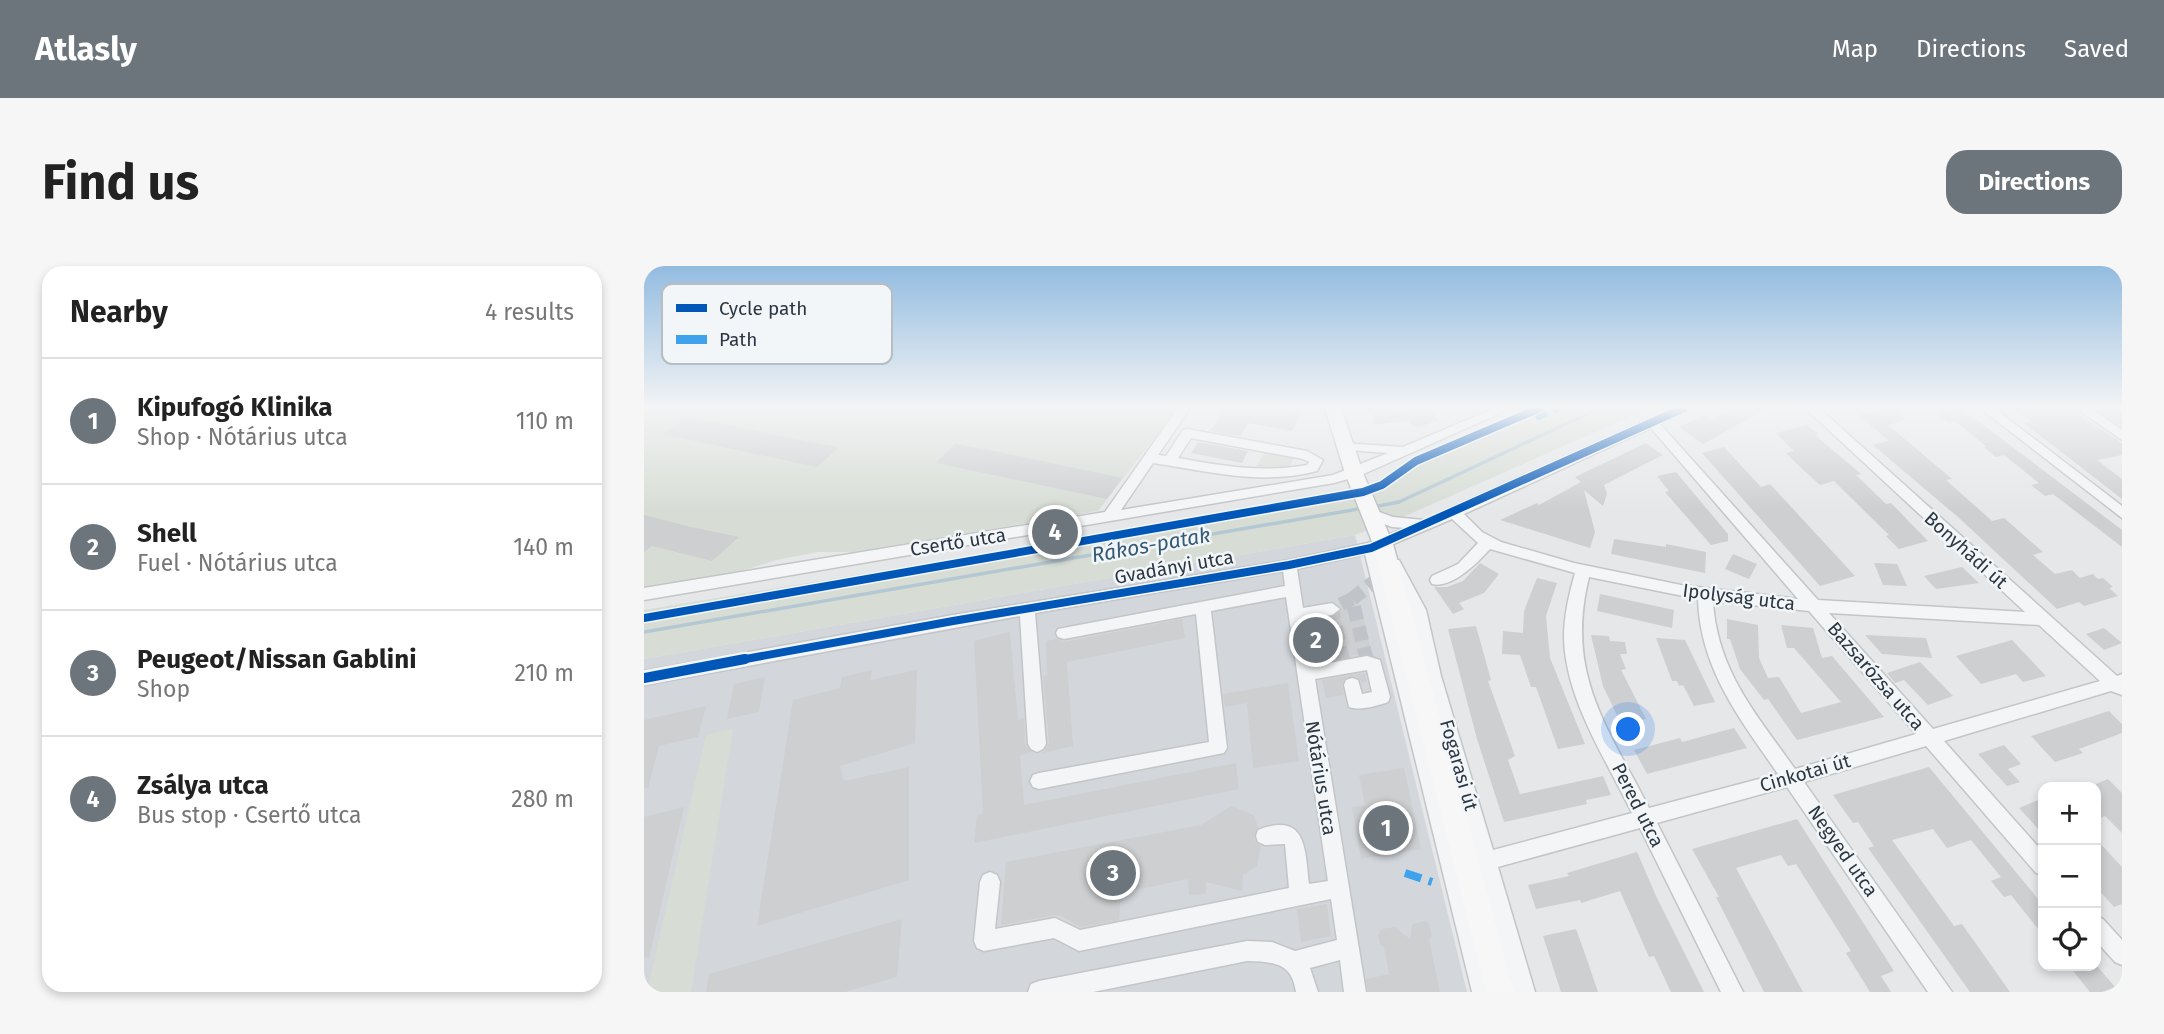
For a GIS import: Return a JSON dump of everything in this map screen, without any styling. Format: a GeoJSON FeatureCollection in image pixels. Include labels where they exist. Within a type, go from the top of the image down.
{"type":"FeatureCollection","features":[{"type":"Feature","properties":{"kind":"main road","name":"Fogarasi út"},"geometry":{"type":"LineString","coordinates":[[1345,442],[1354,473],[1371,514],[1377,546],[1500,992]]}},
{"type":"Feature","properties":{"kind":"street"},"geometry":{"type":"LineString","coordinates":[[1108,518],[1160,442]]}},
{"type":"Feature","properties":{"kind":"street"},"geometry":{"type":"LineString","coordinates":[[1170,461],[1182,442]]}},
{"type":"Feature","properties":{"kind":"street"},"geometry":{"type":"LineString","coordinates":[[1149,458],[1238,474],[1289,474],[1312,468],[1316,460],[1307,455],[1235,442]]}},
{"type":"Feature","properties":{"kind":"street"},"geometry":{"type":"LineString","coordinates":[[1354,473],[1424,442]]}},
{"type":"Feature","properties":{"kind":"street","name":"Gvadányi utca"},"geometry":{"type":"LineString","coordinates":[[644,678],[953,621],[1027,611],[1289,565],[1377,546],[1611,442]]}},
{"type":"Feature","properties":{"kind":"street","name":"Bazsarózsa utca"},"geometry":{"type":"LineString","coordinates":[[1670,442],[2038,860]]}},
{"type":"Feature","properties":{"kind":"street","name":"Bonyhádi út"},"geometry":{"type":"LineString","coordinates":[[1848,442],[2041,619],[2119,685]]}},
{"type":"Feature","properties":{"kind":"street"},"geometry":{"type":"LineString","coordinates":[[2030,442],[2122,513]]}},
{"type":"Feature","properties":{"kind":"street"},"geometry":{"type":"LineString","coordinates":[[1347,446],[1387,451],[1404,450]]}},
{"type":"Feature","properties":{"kind":"street","name":"Csertő utca"},"geometry":{"type":"LineString","coordinates":[[644,594],[1108,518],[1354,473]]}},
{"type":"Feature","properties":{"kind":"street"},"geometry":{"type":"LineString","coordinates":[[1238,474],[1246,494]]}},
{"type":"Feature","properties":{"kind":"street","name":"Ipolyság utca"},"geometry":{"type":"LineString","coordinates":[[1454,513],[1476,536],[1488,542],[1583,569],[1705,595],[1815,607],[2041,619]]}},
{"type":"Feature","properties":{"kind":"street"},"geometry":{"type":"LineString","coordinates":[[1371,514],[1392,523],[1431,524]]}},
{"type":"Feature","properties":{"kind":"street"},"geometry":{"type":"LineString","coordinates":[[1437,580],[1463,568],[1488,542]]}},
{"type":"Feature","properties":{"kind":"street"},"geometry":{"type":"LineString","coordinates":[[1377,546],[1483,992]]}},
{"type":"Feature","properties":{"kind":"street","name":"Fogarasi út"},"geometry":{"type":"LineString","coordinates":[[1377,546],[1418,610],[1433,676],[1524,992]]}},
{"type":"Feature","properties":{"kind":"street","name":"Nótárius utca"},"geometry":{"type":"LineString","coordinates":[[1289,565],[1356,992]]}},
{"type":"Feature","properties":{"kind":"street","name":"Pered utca"},"geometry":{"type":"LineString","coordinates":[[1583,569],[1570,629],[1575,670],[1587,704],[1732,992]]}},
{"type":"Feature","properties":{"kind":"street"},"geometry":{"type":"LineString","coordinates":[[1064,633],[1292,590]]}},
{"type":"Feature","properties":{"kind":"street","name":"Negyed utca"},"geometry":{"type":"LineString","coordinates":[[1705,595],[1706,628],[1715,660],[1732,694],[1941,992]]}},
{"type":"Feature","properties":{"kind":"street"},"geometry":{"type":"LineString","coordinates":[[1039,781],[1218,748],[1203,607]]}},
{"type":"Feature","properties":{"kind":"street"},"geometry":{"type":"LineString","coordinates":[[1296,615],[1332,609]]}},
{"type":"Feature","properties":{"kind":"street"},"geometry":{"type":"LineString","coordinates":[[1027,611],[1037,744]]}},
{"type":"Feature","properties":{"kind":"street"},"geometry":{"type":"LineString","coordinates":[[1305,674],[1350,675],[1367,663],[1374,664],[1382,697],[1354,702],[1350,675]]}},
{"type":"Feature","properties":{"kind":"street","name":"Cinkotai út"},"geometry":{"type":"LineString","coordinates":[[1486,861],[2119,685]]}},
{"type":"Feature","properties":{"kind":"street"},"geometry":{"type":"LineString","coordinates":[[1265,835],[1288,834],[1294,841],[1300,896]]}},
{"type":"Feature","properties":{"kind":"street"},"geometry":{"type":"LineString","coordinates":[[990,883],[984,941],[1055,928],[1079,941],[1339,888]]}},
{"type":"Feature","properties":{"kind":"street"},"geometry":{"type":"LineString","coordinates":[[2101,932],[2122,955]]}},
{"type":"Feature","properties":{"kind":"street"},"geometry":{"type":"LineString","coordinates":[[1295,962],[1348,947]]}},
{"type":"Feature","properties":{"kind":"street"},"geometry":{"type":"LineString","coordinates":[[1038,992],[1112,984],[1247,951],[1272,952],[1295,962],[1305,978],[1307,992]]}},
{"type":"Feature","properties":{"kind":"shaded area"},"geometry":{"type":"Polygon","coordinates":[[[644,442],[1152,442],[1098,511],[853,552],[818,552],[776,560],[735,573],[644,588],[644,442]]]}},
{"type":"Feature","properties":{"kind":"shaded area"},"geometry":{"type":"Polygon","coordinates":[[[1473,442],[1573,442],[1403,517],[1355,535],[644,659],[644,610],[1317,499],[1388,478],[1473,442]]]}},
{"type":"Feature","properties":{"kind":"shaded area"},"geometry":{"type":"Polygon","coordinates":[[[1265,452],[1294,457],[1288,470],[1255,468],[1265,452]]]}},
{"type":"Feature","properties":{"kind":"shaded area"},"geometry":{"type":"Polygon","coordinates":[[[1355,535],[1467,992],[644,992],[644,659],[1355,535]]]}},
{"type":"Feature","properties":{"kind":"shaded area"},"geometry":{"type":"Polygon","coordinates":[[[733,729],[691,992],[647,992],[706,735],[733,729]]]}},
{"type":"Feature","properties":{"kind":"building"},"geometry":{"type":"Polygon","coordinates":[[[700,442],[810,442],[839,447],[817,467],[700,442]]]}},
{"type":"Feature","properties":{"kind":"building"},"geometry":{"type":"Polygon","coordinates":[[[1198,442],[1248,451],[1242,463],[1191,453],[1198,442]]]}},
{"type":"Feature","properties":{"kind":"building"},"geometry":{"type":"Polygon","coordinates":[[[1785,442],[1823,442],[1861,474],[1856,475],[1886,504],[1891,503],[1928,541],[1899,549],[1886,536],[1889,535],[1834,481],[1820,485],[1786,453],[1794,451],[1785,442]]]}},
{"type":"Feature","properties":{"kind":"building"},"geometry":{"type":"Polygon","coordinates":[[[1908,442],[1952,479],[1946,480],[1992,521],[2004,518],[2043,552],[2033,555],[2055,574],[2072,570],[2080,578],[2093,574],[2098,579],[2103,578],[2118,596],[2084,606],[2079,602],[2057,609],[1958,517],[1873,445],[1908,442]]]}},
{"type":"Feature","properties":{"kind":"building"},"geometry":{"type":"Polygon","coordinates":[[[1981,442],[2006,442],[2122,530],[2122,547],[2053,494],[2045,496],[2031,485],[2039,483],[2004,455],[1996,457],[1984,447],[1987,447],[1981,442]]]}},
{"type":"Feature","properties":{"kind":"building"},"geometry":{"type":"Polygon","coordinates":[[[2048,442],[2122,443],[2122,455],[2097,460],[2122,479],[2122,499],[2048,442]]]}},
{"type":"Feature","properties":{"kind":"building"},"geometry":{"type":"Polygon","coordinates":[[[1646,443],[1663,455],[1604,485],[1607,494],[1603,506],[1584,490],[1595,532],[1590,548],[1500,520],[1537,503],[1539,505],[1581,482],[1575,477],[1646,443]]]}},
{"type":"Feature","properties":{"kind":"building"},"geometry":{"type":"Polygon","coordinates":[[[955,444],[1122,478],[1107,499],[936,463],[955,444]]]}},
{"type":"Feature","properties":{"kind":"building"},"geometry":{"type":"Polygon","coordinates":[[[1724,447],[1761,487],[1770,484],[1855,576],[1820,586],[1702,453],[1724,447]]]}},
{"type":"Feature","properties":{"kind":"building"},"geometry":{"type":"Polygon","coordinates":[[[1676,472],[1728,534],[1728,541],[1711,545],[1665,492],[1669,491],[1657,476],[1676,472]]]}},
{"type":"Feature","properties":{"kind":"building"},"geometry":{"type":"Polygon","coordinates":[[[644,515],[739,537],[712,561],[652,546],[644,552],[644,515]]]}},
{"type":"Feature","properties":{"kind":"building"},"geometry":{"type":"Polygon","coordinates":[[[1614,539],[1666,547],[1666,544],[1706,552],[1705,573],[1611,554],[1614,539]]]}},
{"type":"Feature","properties":{"kind":"building"},"geometry":{"type":"Polygon","coordinates":[[[1733,554],[1757,564],[1749,579],[1725,569],[1733,554]]]}},
{"type":"Feature","properties":{"kind":"building"},"geometry":{"type":"Polygon","coordinates":[[[1480,563],[1499,574],[1484,593],[1459,603],[1464,609],[1453,614],[1434,587],[1447,587],[1463,581],[1480,563]]]}},
{"type":"Feature","properties":{"kind":"building"},"geometry":{"type":"Polygon","coordinates":[[[1874,563],[1897,564],[1907,586],[1883,585],[1874,563]]]}},
{"type":"Feature","properties":{"kind":"building"},"geometry":{"type":"Polygon","coordinates":[[[1962,567],[1979,583],[1936,589],[1924,576],[1962,567]]]}},
{"type":"Feature","properties":{"kind":"building"},"geometry":{"type":"Polygon","coordinates":[[[1537,578],[1557,583],[1546,616],[1550,658],[1585,744],[1558,749],[1536,687],[1531,687],[1520,655],[1502,654],[1503,631],[1523,633],[1524,611],[1537,578]]]}},
{"type":"Feature","properties":{"kind":"building"},"geometry":{"type":"Polygon","coordinates":[[[1600,594],[1674,610],[1672,628],[1597,611],[1600,594]]]}},
{"type":"Feature","properties":{"kind":"building"},"geometry":{"type":"Polygon","coordinates":[[[1361,608],[1371,652],[1315,662],[1308,621],[1332,618],[1341,611],[1361,608]]]}},
{"type":"Feature","properties":{"kind":"building"},"geometry":{"type":"Polygon","coordinates":[[[1182,619],[1185,638],[1067,662],[1073,746],[1043,753],[1049,744],[1043,676],[1047,675],[1046,641],[1057,639],[1064,642],[1182,619]]]}},
{"type":"Feature","properties":{"kind":"building"},"geometry":{"type":"Polygon","coordinates":[[[1727,619],[1758,625],[1759,658],[1768,678],[1779,677],[1801,713],[1841,702],[1794,648],[1787,648],[1781,625],[1813,628],[1822,658],[1832,656],[1884,717],[1797,740],[1768,699],[1764,700],[1740,669],[1730,639],[1727,639],[1727,619]]]}},
{"type":"Feature","properties":{"kind":"building"},"geometry":{"type":"Polygon","coordinates":[[[1476,626],[1491,680],[1488,681],[1515,756],[1508,760],[1520,794],[1603,776],[1611,795],[1586,800],[1587,804],[1504,822],[1477,739],[1448,629],[1476,626]]]}},
{"type":"Feature","properties":{"kind":"building"},"geometry":{"type":"Polygon","coordinates":[[[2104,628],[2122,643],[2104,650],[2086,634],[2104,628]]]}},
{"type":"Feature","properties":{"kind":"building"},"geometry":{"type":"Polygon","coordinates":[[[1010,632],[1018,720],[1024,718],[1025,744],[1032,752],[1020,756],[1024,805],[1236,763],[1239,789],[974,843],[977,815],[983,813],[974,641],[1010,632]]]}},
{"type":"Feature","properties":{"kind":"building"},"geometry":{"type":"Polygon","coordinates":[[[1591,635],[1609,636],[1610,641],[1625,642],[1627,654],[1620,654],[1626,669],[1621,670],[1646,719],[1621,724],[1603,686],[1591,635]]]}},
{"type":"Feature","properties":{"kind":"building"},"geometry":{"type":"Polygon","coordinates":[[[1865,635],[1926,638],[1932,658],[1882,654],[1865,635]]]}},
{"type":"Feature","properties":{"kind":"building"},"geometry":{"type":"Polygon","coordinates":[[[1656,638],[1685,640],[1715,702],[1694,706],[1683,685],[1679,686],[1677,681],[1672,681],[1656,638]]]}},
{"type":"Feature","properties":{"kind":"building"},"geometry":{"type":"Polygon","coordinates":[[[2012,640],[2046,676],[2023,682],[2016,674],[1981,684],[1956,656],[2012,640]]]}},
{"type":"Feature","properties":{"kind":"building"},"geometry":{"type":"Polygon","coordinates":[[[1920,662],[1953,696],[1928,705],[1904,680],[1895,683],[1887,673],[1920,662]]]}},
{"type":"Feature","properties":{"kind":"building"},"geometry":{"type":"Polygon","coordinates":[[[872,670],[870,680],[917,670],[915,743],[840,766],[844,781],[909,767],[909,880],[757,926],[793,700],[840,688],[842,677],[872,670]]]}},
{"type":"Feature","properties":{"kind":"building"},"geometry":{"type":"Polygon","coordinates":[[[1365,673],[1367,682],[1362,683],[1359,678],[1353,676],[1345,678],[1342,684],[1344,695],[1326,698],[1322,680],[1365,673]]]}},
{"type":"Feature","properties":{"kind":"building"},"geometry":{"type":"Polygon","coordinates":[[[765,677],[759,712],[727,719],[734,684],[765,677]]]}},
{"type":"Feature","properties":{"kind":"building"},"geometry":{"type":"Polygon","coordinates":[[[1288,683],[1299,761],[1253,768],[1247,703],[1225,707],[1223,694],[1288,683]]]}},
{"type":"Feature","properties":{"kind":"building"},"geometry":{"type":"Polygon","coordinates":[[[706,706],[698,737],[659,746],[648,788],[644,788],[644,720],[706,706]]]}},
{"type":"Feature","properties":{"kind":"building"},"geometry":{"type":"Polygon","coordinates":[[[2109,711],[2122,724],[2122,733],[2079,749],[2083,753],[2055,762],[2031,736],[2109,711]]]}},
{"type":"Feature","properties":{"kind":"building"},"geometry":{"type":"Polygon","coordinates":[[[1734,728],[1747,748],[1647,774],[1634,750],[1680,738],[1682,742],[1734,728]]]}},
{"type":"Feature","properties":{"kind":"building"},"geometry":{"type":"Polygon","coordinates":[[[2004,745],[2021,764],[2008,769],[2020,782],[2007,786],[1978,754],[2004,745]]]}},
{"type":"Feature","properties":{"kind":"building"},"geometry":{"type":"Polygon","coordinates":[[[1929,767],[2038,899],[2038,929],[2011,895],[2004,897],[1991,881],[2001,877],[1971,840],[1947,848],[1933,829],[1892,840],[1954,926],[1962,924],[2010,992],[1970,992],[1868,848],[1874,846],[1858,822],[1853,823],[1833,795],[1929,767]]]}},
{"type":"Feature","properties":{"kind":"building"},"geometry":{"type":"Polygon","coordinates":[[[1404,768],[1421,849],[1361,859],[1352,807],[1365,805],[1359,775],[1404,768]]]}},
{"type":"Feature","properties":{"kind":"building"},"geometry":{"type":"Polygon","coordinates":[[[2108,779],[2122,793],[2122,833],[2105,816],[2101,818],[2101,782],[2108,779]]]}},
{"type":"Feature","properties":{"kind":"building"},"geometry":{"type":"Polygon","coordinates":[[[2038,800],[2038,829],[2019,808],[2038,800]]]}},
{"type":"Feature","properties":{"kind":"building"},"geometry":{"type":"Polygon","coordinates":[[[1231,806],[1254,815],[1258,827],[1254,837],[1256,843],[1261,846],[1257,866],[1243,875],[1242,891],[1206,882],[1206,894],[1189,895],[1188,879],[1121,893],[1119,920],[1080,927],[1062,916],[1055,915],[1001,925],[1006,862],[1201,825],[1231,806]]]}},
{"type":"Feature","properties":{"kind":"building"},"geometry":{"type":"Polygon","coordinates":[[[684,807],[649,958],[644,957],[644,817],[684,807]]]}},
{"type":"Feature","properties":{"kind":"building"},"geometry":{"type":"Polygon","coordinates":[[[1797,819],[1894,971],[1881,976],[1891,992],[1870,992],[1846,953],[1851,951],[1796,864],[1788,866],[1781,855],[1736,868],[1803,992],[1764,992],[1716,897],[1719,897],[1692,849],[1797,819]]]}},
{"type":"Feature","properties":{"kind":"building"},"geometry":{"type":"Polygon","coordinates":[[[2101,844],[2122,867],[2122,904],[2114,907],[2101,893],[2101,844]]]}},
{"type":"Feature","properties":{"kind":"building"},"geometry":{"type":"Polygon","coordinates":[[[1637,852],[1704,992],[1671,992],[1654,956],[1649,957],[1620,891],[1581,903],[1580,900],[1536,909],[1528,885],[1569,876],[1567,873],[1637,852]]]}},
{"type":"Feature","properties":{"kind":"building"},"geometry":{"type":"Polygon","coordinates":[[[1327,904],[1331,936],[1301,942],[1297,909],[1327,904]]]}},
{"type":"Feature","properties":{"kind":"building"},"geometry":{"type":"Polygon","coordinates":[[[902,919],[897,977],[845,992],[706,992],[709,974],[902,919]]]}},
{"type":"Feature","properties":{"kind":"building"},"geometry":{"type":"Polygon","coordinates":[[[1425,921],[1429,924],[1432,936],[1429,940],[1440,992],[1368,992],[1366,979],[1389,974],[1384,947],[1380,945],[1378,935],[1382,929],[1395,927],[1410,939],[1412,924],[1425,921]]]}},
{"type":"Feature","properties":{"kind":"building"},"geometry":{"type":"Polygon","coordinates":[[[1576,929],[1598,992],[1561,992],[1543,936],[1576,929]]]}},
{"type":"Feature","properties":{"kind":"building"},"geometry":{"type":"Polygon","coordinates":[[[2073,971],[2101,971],[2115,987],[2102,992],[2090,992],[2073,971]]]}},
{"type":"Feature","properties":{"kind":"waterway","name":"Rákos-patak"},"geometry":{"type":"LineString","coordinates":[[1373,507],[1399,502],[1528,442]]}},
{"type":"Feature","properties":{"kind":"waterway","name":"Rákos-patak"},"geometry":{"type":"LineString","coordinates":[[644,632],[1364,508]]}},
{"type":"Feature","properties":{"kind":"tunnel"},"geometry":{"type":"LineString","coordinates":[[1352,599],[1379,578]]}},
{"type":"Feature","properties":{"kind":"tunnel"},"geometry":{"type":"LineString","coordinates":[[1343,661],[1332,609],[1352,599]]}},
{"type":"Feature","properties":{"kind":"tunnel"},"geometry":{"type":"LineString","coordinates":[[1352,599],[1367,661]]}},
{"type":"Feature","properties":{"kind":"tunnel"},"geometry":{"type":"LineString","coordinates":[[1342,659],[1344,667]]}},
{"type":"Feature","properties":{"kind":"tunnel"},"geometry":{"type":"LineString","coordinates":[[1366,659],[1367,663]]}},
{"type":"Feature","properties":{"kind":"marked path"},"geometry":{"type":"LineString","coordinates":[[1405,873],[1432,882]]}},
{"type":"Feature","properties":{"kind":"cycle path"},"geometry":{"type":"LineString","coordinates":[[644,618],[1363,492],[1382,485],[1416,461],[1461,442]]}},
{"type":"Feature","properties":{"kind":"cycle path"},"geometry":{"type":"LineString","coordinates":[[644,678],[953,621],[1289,565],[1371,548],[1610,442]]}},
{"type":"Feature","properties":{"kind":"place","name":"Zsálya utca"},"geometry":{"type":"Point","coordinates":[1055,532]}},
{"type":"Feature","properties":{"kind":"place","name":"Shell"},"geometry":{"type":"Point","coordinates":[1316,640]}},
{"type":"Feature","properties":{"kind":"place","name":"Kipufogó Klinika"},"geometry":{"type":"Point","coordinates":[1386,828]}},
{"type":"Feature","properties":{"kind":"place","name":"Peugeot/Nissan Gablini"},"geometry":{"type":"Point","coordinates":[1113,873]}}]}
